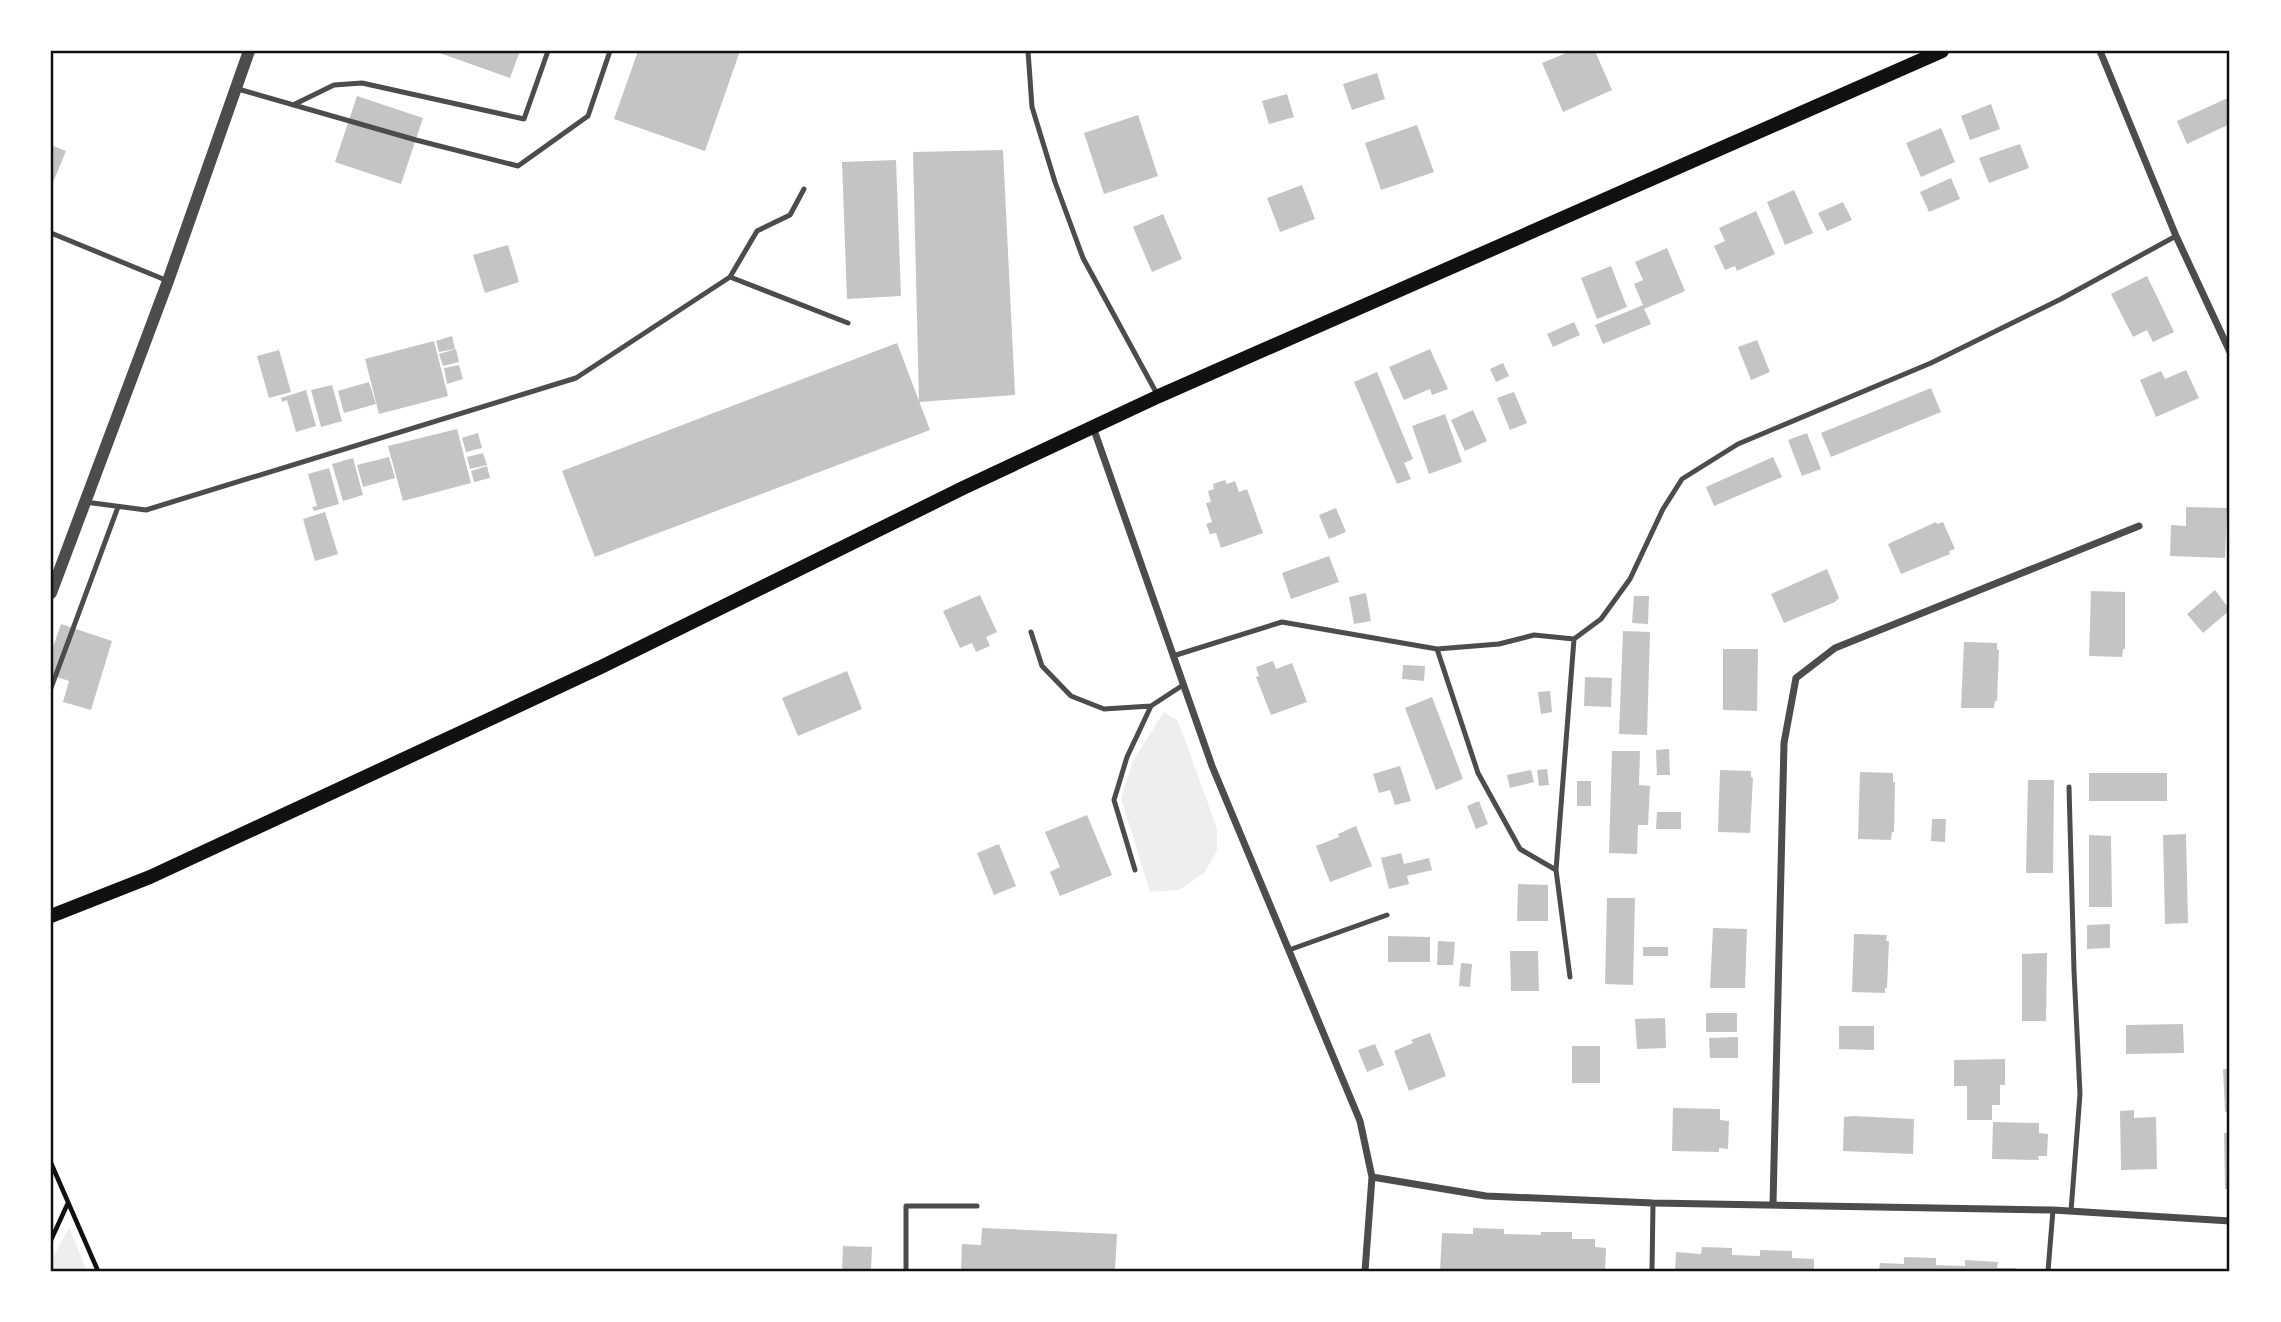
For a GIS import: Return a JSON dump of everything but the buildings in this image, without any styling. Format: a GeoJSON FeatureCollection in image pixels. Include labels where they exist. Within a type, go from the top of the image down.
{"type":"FeatureCollection","features":[{"type":"Feature","properties":{"kind":"main road"},"geometry":{"type":"LineString","coordinates":[[51,915],[150,877],[551,690],[963,488],[1159,396],[1942,51]]}},
{"type":"Feature","properties":{"kind":"street"},"geometry":{"type":"LineString","coordinates":[[51,593],[56,566],[85,502],[168,281],[249,51]]}},
{"type":"Feature","properties":{"kind":"street"},"geometry":{"type":"LineString","coordinates":[[2099,51],[2176,236],[2230,352]]}},
{"type":"Feature","properties":{"kind":"street"},"geometry":{"type":"LineString","coordinates":[[1093,428],[1212,766],[1360,1121],[1372,1177],[1365,1271]]}},
{"type":"Feature","properties":{"kind":"street"},"geometry":{"type":"LineString","coordinates":[[1773,1204],[1784,743],[1796,678],[1835,648],[2139,526]]}},
{"type":"Feature","properties":{"kind":"street"},"geometry":{"type":"LineString","coordinates":[[1372,1177],[1486,1196],[1653,1203],[2053,1210],[2230,1221]]}},
{"type":"Feature","properties":{"kind":"lane"},"geometry":{"type":"LineString","coordinates":[[293,105],[334,85],[362,83],[524,120],[548,51]]}},
{"type":"Feature","properties":{"kind":"lane"},"geometry":{"type":"LineString","coordinates":[[235,88],[518,166],[588,116],[610,51]]}},
{"type":"Feature","properties":{"kind":"lane"},"geometry":{"type":"LineString","coordinates":[[1028,51],[1032,107],[1055,182],[1083,258],[1159,396]]}},
{"type":"Feature","properties":{"kind":"lane"},"geometry":{"type":"LineString","coordinates":[[85,502],[146,510],[576,378],[730,277],[757,231],[790,215],[804,189]]}},
{"type":"Feature","properties":{"kind":"lane"},"geometry":{"type":"LineString","coordinates":[[51,233],[168,281]]}},
{"type":"Feature","properties":{"kind":"lane"},"geometry":{"type":"LineString","coordinates":[[1173,656],[1282,622],[1437,649],[1499,644],[1534,635],[1574,639],[1601,620],[1630,579],[1663,509],[1682,479],[1738,444],[1931,363],[2061,299],[2176,236]]}},
{"type":"Feature","properties":{"kind":"lane"},"geometry":{"type":"LineString","coordinates":[[730,277],[848,323]]}},
{"type":"Feature","properties":{"kind":"lane"},"geometry":{"type":"LineString","coordinates":[[51,688],[118,507]]}},
{"type":"Feature","properties":{"kind":"lane"},"geometry":{"type":"LineString","coordinates":[[1031,632],[1042,666],[1071,696],[1104,709],[1151,706],[1183,685]]}},
{"type":"Feature","properties":{"kind":"lane"},"geometry":{"type":"LineString","coordinates":[[1570,977],[1556,870],[1574,639]]}},
{"type":"Feature","properties":{"kind":"lane"},"geometry":{"type":"LineString","coordinates":[[1437,649],[1478,773],[1520,849],[1556,870]]}},
{"type":"Feature","properties":{"kind":"lane"},"geometry":{"type":"LineString","coordinates":[[1135,870],[1114,800],[1127,757],[1151,706]]}},
{"type":"Feature","properties":{"kind":"lane"},"geometry":{"type":"LineString","coordinates":[[2069,787],[2080,1094],[2071,1211]]}},
{"type":"Feature","properties":{"kind":"lane"},"geometry":{"type":"LineString","coordinates":[[1289,950],[1387,915]]}},
{"type":"Feature","properties":{"kind":"lane"},"geometry":{"type":"LineString","coordinates":[[1652,1271],[1653,1203]]}},
{"type":"Feature","properties":{"kind":"lane"},"geometry":{"type":"LineString","coordinates":[[906,1271],[906,1206],[976,1206]]}},
{"type":"Feature","properties":{"kind":"lane"},"geometry":{"type":"LineString","coordinates":[[2048,1271],[2053,1210]]}},
{"type":"Feature","properties":{"kind":"path"},"geometry":{"type":"LineString","coordinates":[[51,1163],[99,1271]]}},
{"type":"Feature","properties":{"kind":"path"},"geometry":{"type":"LineString","coordinates":[[51,1240],[68,1203]]}},
{"type":"Feature","properties":{"kind":"shaded area"},"geometry":{"type":"Polygon","coordinates":[[[1164,712],[1178,721],[1217,828],[1217,850],[1205,872],[1179,890],[1150,892],[1121,798],[1133,761],[1164,712]]]}},
{"type":"Feature","properties":{"kind":"shaded area"},"geometry":{"type":"Polygon","coordinates":[[[69,1228],[87,1271],[51,1271],[51,1261],[69,1228]]]}}]}
